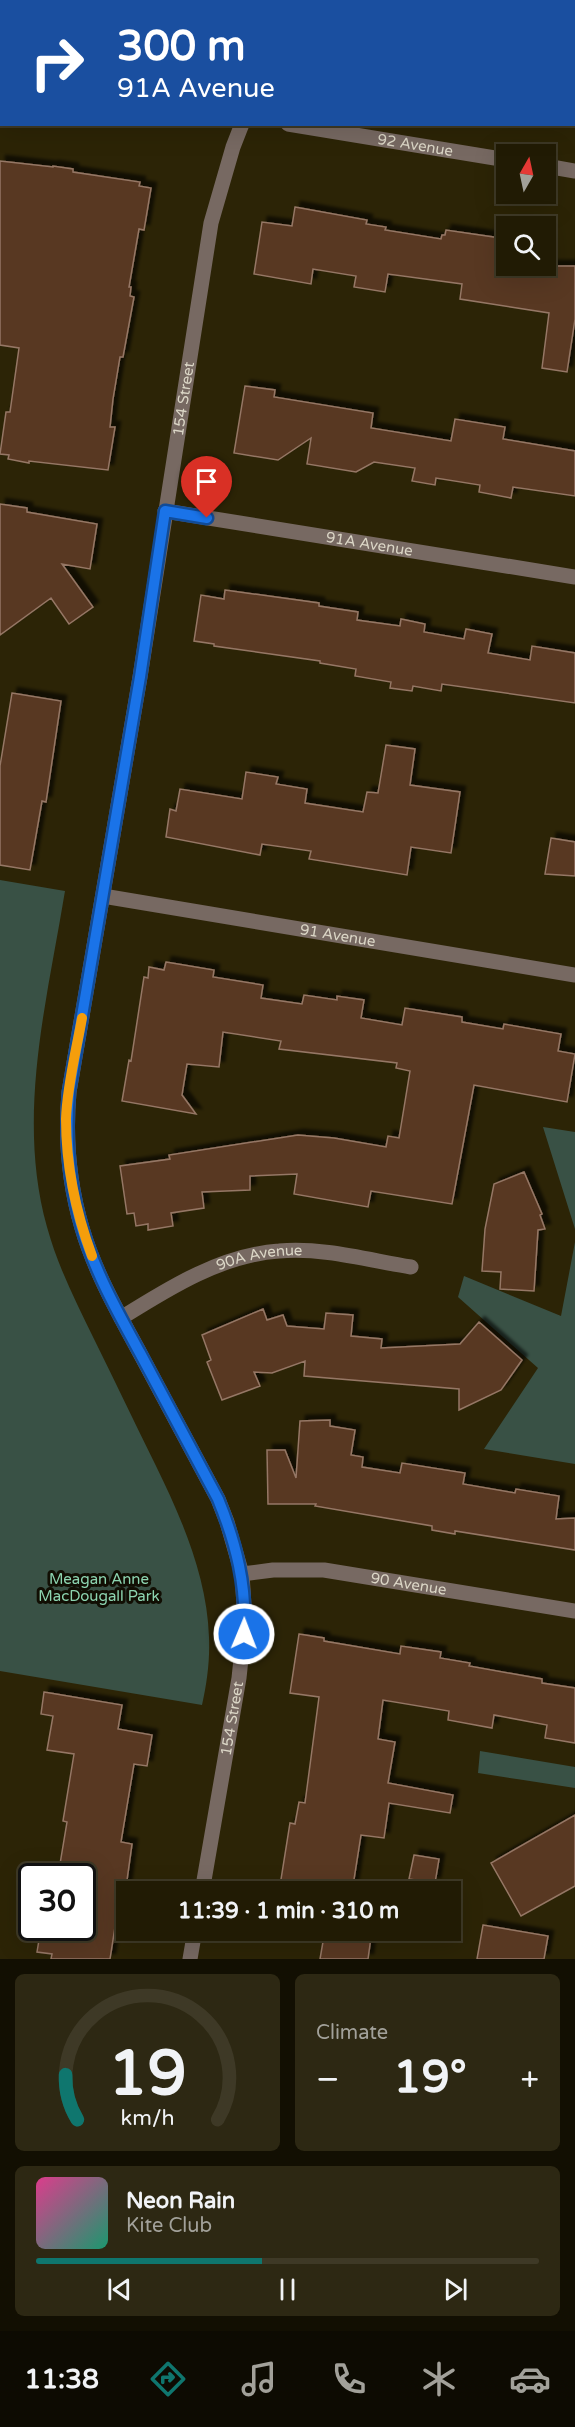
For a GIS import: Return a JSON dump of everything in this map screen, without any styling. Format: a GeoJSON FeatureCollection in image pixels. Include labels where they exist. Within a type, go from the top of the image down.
{"type":"FeatureCollection","features":[{"type":"Feature","properties":{"kind":"street","name":"154 Street"},"geometry":{"type":"LineString","coordinates":[[204,1881],[240,1668],[244,1621],[242,1574],[218,1499],[121,1318],[82,1228],[67,1144],[69,1092],[103,896],[211,223],[241,126]]}},
{"type":"Feature","properties":{"kind":"street","name":"92 Avenue"},"geometry":{"type":"LineString","coordinates":[[300,126],[496,158]]}},
{"type":"Feature","properties":{"kind":"street"},"geometry":{"type":"LineString","coordinates":[[556,168],[575,171]]}},
{"type":"Feature","properties":{"kind":"street","name":"91A Avenue"},"geometry":{"type":"LineString","coordinates":[[165,511],[575,577]]}},
{"type":"Feature","properties":{"kind":"street","name":"91 Avenue"},"geometry":{"type":"LineString","coordinates":[[103,896],[575,975]]}},
{"type":"Feature","properties":{"kind":"street","name":"90A Avenue"},"geometry":{"type":"LineString","coordinates":[[121,1318],[165,1291],[215,1267],[250,1255],[297,1250],[411,1267]]}},
{"type":"Feature","properties":{"kind":"street","name":"90 Avenue"},"geometry":{"type":"LineString","coordinates":[[242,1574],[273,1570],[324,1570],[575,1611]]}},
{"type":"Feature","properties":{"kind":"street"},"geometry":{"type":"LineString","coordinates":[[190,1959],[193,1941]]}},
{"type":"Feature","properties":{"kind":"green space","name":"Meagan Anne MacDougall Park"},"geometry":{"type":"Polygon","coordinates":[[[0,880],[65,891],[43,1016],[34,1101],[34,1143],[38,1185],[51,1242],[62,1270],[166,1486],[192,1549],[204,1592],[209,1637],[208,1671],[202,1705],[0,1671],[0,880]]]}},
{"type":"Feature","properties":{"kind":"green space"},"geometry":{"type":"Polygon","coordinates":[[[543,1127],[575,1132],[575,1229],[543,1127]]]}},
{"type":"Feature","properties":{"kind":"green space"},"geometry":{"type":"Polygon","coordinates":[[[575,1242],[575,1464],[484,1449],[538,1368],[458,1297],[464,1276],[561,1316],[575,1242]]]}},
{"type":"Feature","properties":{"kind":"green space"},"geometry":{"type":"Polygon","coordinates":[[[480,1751],[575,1767],[575,1788],[478,1773],[480,1751]]]}},
{"type":"Feature","properties":{"kind":"building"},"geometry":{"type":"Polygon","coordinates":[[[0,161],[73,169],[73,172],[140,182],[139,186],[151,188],[144,230],[139,229],[129,287],[131,287],[130,296],[134,297],[113,399],[110,427],[115,427],[108,470],[29,461],[29,463],[8,459],[9,455],[0,454],[6,412],[10,412],[19,348],[0,345],[0,161]]]}},
{"type":"Feature","properties":{"kind":"building"},"geometry":{"type":"Polygon","coordinates":[[[295,207],[367,220],[366,224],[386,227],[385,230],[441,239],[446,230],[496,237],[496,276],[556,276],[556,266],[575,266],[575,319],[567,372],[542,368],[549,313],[460,299],[462,284],[388,274],[385,292],[354,287],[356,276],[313,269],[311,284],[254,274],[262,222],[292,226],[295,207]]]}},
{"type":"Feature","properties":{"kind":"building"},"geometry":{"type":"Polygon","coordinates":[[[245,386],[275,390],[274,397],[373,413],[371,428],[451,441],[455,419],[505,427],[503,439],[575,451],[575,496],[513,487],[511,498],[479,492],[480,485],[436,478],[435,485],[412,481],[415,468],[374,462],[356,472],[307,464],[311,438],[278,460],[234,453],[245,386]]]}},
{"type":"Feature","properties":{"kind":"building"},"geometry":{"type":"Polygon","coordinates":[[[0,504],[27,508],[27,512],[97,524],[90,569],[62,564],[93,607],[69,624],[51,598],[0,635],[0,504]]]}},
{"type":"Feature","properties":{"kind":"building"},"geometry":{"type":"Polygon","coordinates":[[[225,590],[319,603],[319,606],[358,612],[357,620],[400,626],[401,619],[425,624],[424,632],[464,639],[466,629],[492,634],[488,653],[530,660],[532,646],[575,653],[575,703],[442,684],[441,691],[413,686],[412,691],[390,688],[391,682],[355,676],[356,669],[194,641],[201,595],[224,599],[225,590]]]}},
{"type":"Feature","properties":{"kind":"building"},"geometry":{"type":"Polygon","coordinates":[[[12,693],[61,701],[46,802],[42,801],[30,870],[0,865],[0,766],[12,693]]]}},
{"type":"Feature","properties":{"kind":"building"},"geometry":{"type":"Polygon","coordinates":[[[386,745],[415,749],[410,785],[460,792],[451,853],[411,847],[407,875],[309,859],[311,851],[262,844],[260,855],[166,837],[170,809],[176,811],[180,789],[242,799],[246,772],[278,777],[276,784],[307,789],[305,803],[363,812],[367,792],[378,793],[386,745]]]}},
{"type":"Feature","properties":{"kind":"building"},"geometry":{"type":"Polygon","coordinates":[[[551,838],[575,842],[575,876],[545,874],[551,838]]]}},
{"type":"Feature","properties":{"kind":"building"},"geometry":{"type":"Polygon","coordinates":[[[166,962],[214,970],[213,977],[263,985],[261,998],[302,1004],[304,995],[337,1000],[337,996],[364,1000],[361,1018],[402,1025],[405,1008],[462,1017],[462,1022],[503,1029],[504,1024],[561,1034],[558,1051],[575,1054],[567,1102],[474,1085],[452,1204],[371,1191],[368,1207],[294,1194],[297,1174],[250,1176],[250,1190],[202,1192],[204,1208],[171,1213],[173,1226],[148,1230],[148,1224],[136,1226],[134,1213],[127,1214],[120,1166],[170,1159],[169,1155],[298,1135],[334,1138],[386,1147],[388,1136],[399,1138],[410,1071],[396,1068],[397,1063],[279,1049],[281,1041],[223,1032],[219,1067],[187,1064],[182,1095],[196,1114],[122,1101],[129,1060],[131,1061],[144,977],[148,978],[149,967],[164,970],[166,962]]]}},
{"type":"Feature","properties":{"kind":"building"},"geometry":{"type":"Polygon","coordinates":[[[524,1172],[542,1214],[540,1215],[545,1229],[538,1230],[534,1291],[500,1289],[501,1272],[482,1271],[485,1229],[494,1184],[524,1172]]]}},
{"type":"Feature","properties":{"kind":"building"},"geometry":{"type":"Polygon","coordinates":[[[263,1309],[267,1320],[283,1315],[287,1326],[324,1329],[326,1313],[353,1315],[351,1336],[382,1339],[381,1348],[460,1344],[479,1322],[522,1360],[501,1390],[459,1410],[459,1389],[304,1376],[305,1361],[272,1373],[254,1372],[260,1386],[222,1400],[207,1362],[211,1360],[202,1335],[263,1309]]]}},
{"type":"Feature","properties":{"kind":"building"},"geometry":{"type":"Polygon","coordinates":[[[330,1420],[330,1426],[355,1430],[351,1455],[363,1457],[362,1467],[400,1473],[402,1463],[465,1473],[463,1484],[515,1493],[516,1489],[559,1496],[556,1519],[575,1518],[575,1550],[455,1531],[455,1534],[432,1530],[432,1526],[315,1506],[316,1504],[268,1504],[267,1450],[285,1450],[296,1478],[300,1421],[330,1420]]]}},
{"type":"Feature","properties":{"kind":"building"},"geometry":{"type":"Polygon","coordinates":[[[299,1634],[324,1638],[324,1641],[400,1654],[401,1646],[441,1652],[440,1658],[470,1663],[469,1666],[542,1679],[542,1683],[575,1688],[575,1743],[545,1738],[547,1725],[494,1715],[492,1728],[448,1720],[449,1711],[383,1700],[378,1739],[395,1742],[388,1783],[453,1795],[450,1813],[389,1803],[384,1838],[361,1835],[354,1881],[281,1881],[290,1823],[295,1824],[299,1802],[305,1803],[319,1697],[290,1693],[299,1634]]]}},
{"type":"Feature","properties":{"kind":"building"},"geometry":{"type":"Polygon","coordinates":[[[44,1692],[122,1705],[118,1729],[152,1735],[147,1766],[134,1764],[121,1842],[132,1844],[127,1881],[116,1881],[116,1921],[110,1959],[51,1959],[52,1954],[37,1952],[39,1941],[96,1941],[96,1863],[60,1863],[67,1822],[63,1821],[74,1754],[47,1750],[53,1716],[41,1714],[44,1692]]]}},
{"type":"Feature","properties":{"kind":"building"},"geometry":{"type":"Polygon","coordinates":[[[575,1815],[575,1886],[521,1916],[491,1863],[575,1815]]]}},
{"type":"Feature","properties":{"kind":"building"},"geometry":{"type":"Polygon","coordinates":[[[414,1855],[439,1859],[435,1881],[409,1879],[414,1855]]]}},
{"type":"Feature","properties":{"kind":"building"},"geometry":{"type":"Polygon","coordinates":[[[483,1925],[548,1936],[544,1959],[477,1959],[483,1925]]]}},
{"type":"Feature","properties":{"kind":"building"},"geometry":{"type":"Polygon","coordinates":[[[323,1941],[370,1941],[368,1959],[320,1959],[323,1941]]]}},
{"type":"Feature","properties":{"kind":"slow traffic"},"geometry":{"type":"LineString","coordinates":[[82,1018],[69,1092],[66,1119],[67,1144],[78,1212],[92,1256]]}},
{"type":"Feature","properties":{"kind":"route"},"geometry":{"type":"LineString","coordinates":[[207,518],[165,511],[140,677],[66,1119],[74,1195],[93,1259],[121,1318],[218,1499],[227,1522],[242,1574],[244,1634]]}}]}
